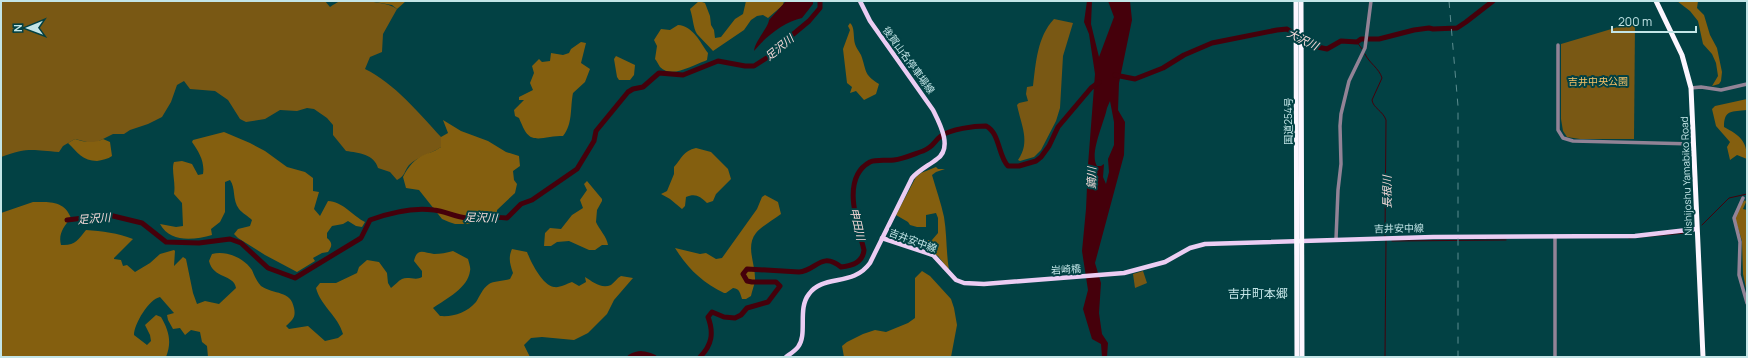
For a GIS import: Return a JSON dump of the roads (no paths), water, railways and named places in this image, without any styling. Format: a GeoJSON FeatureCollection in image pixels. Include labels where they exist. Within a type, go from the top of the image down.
{"type":"FeatureCollection","features":[{"type":"Feature","properties":{"kind":"highway","name":"国道254号"},"geometry":{"type":"LineString","coordinates":[[1296,1],[1299,27]]}},
{"type":"Feature","properties":{"kind":"highway","name":"国道254号"},"geometry":{"type":"LineString","coordinates":[[1300,1],[1300,241]]}},
{"type":"Feature","properties":{"kind":"highway","name":"Nishijoshu Yamabiko Road"},"geometry":{"type":"LineString","coordinates":[[1656,1],[1682,55],[1691,88],[1696,229],[1703,357]]}},
{"type":"Feature","properties":{"kind":"highway"},"geometry":{"type":"LineString","coordinates":[[1297,357],[1300,241]]}},
{"type":"Feature","properties":{"kind":"highway"},"geometry":{"type":"LineString","coordinates":[[1300,241],[1302,357]]}},
{"type":"Feature","properties":{"kind":"main road","name":"後賀山名停車場線"},"geometry":{"type":"LineString","coordinates":[[860,1],[870,22],[933,110],[945,138],[944,151],[939,158],[917,172],[912,178],[882,238]]}},
{"type":"Feature","properties":{"kind":"main road","name":"吉井安中線"},"geometry":{"type":"LineString","coordinates":[[1108,275],[1158,265],[1171,260],[1190,248],[1200,244],[1336,239],[1642,236],[1696,229]]}},
{"type":"Feature","properties":{"kind":"main road","name":"吉井安中線"},"geometry":{"type":"LineString","coordinates":[[786,357],[798,347],[800,343],[805,300],[810,292],[817,286],[856,276],[864,271],[882,238],[934,255],[950,275],[964,283],[1025,281]]}},
{"type":"Feature","properties":{"kind":"main road","name":"岩崎橋"},"geometry":{"type":"LineString","coordinates":[[1025,281],[1108,275]]}},
{"type":"Feature","properties":{"kind":"street"},"geometry":{"type":"LineString","coordinates":[[1336,239],[1338,190],[1341,164],[1341,114],[1349,81],[1366,44],[1371,1]]}},
{"type":"Feature","properties":{"kind":"street"},"geometry":{"type":"LineString","coordinates":[[1558,45],[1558,130],[1563,138],[1573,142],[1694,144]]}},
{"type":"Feature","properties":{"kind":"street"},"geometry":{"type":"LineString","coordinates":[[1691,88],[1701,87],[1721,90],[1747,84]]}},
{"type":"Feature","properties":{"kind":"street"},"geometry":{"type":"LineString","coordinates":[[1743,198],[1734,213],[1734,218],[1740,242],[1739,275],[1747,303]]}},
{"type":"Feature","properties":{"kind":"street"},"geometry":{"type":"LineString","coordinates":[[1555,236],[1555,357]]}},
{"type":"Feature","properties":{"kind":"water"},"geometry":{"type":"Polygon","coordinates":[[[786,1],[813,1],[813,4],[802,18],[788,23],[775,31],[754,51],[769,20],[786,1]]]}},
{"type":"Feature","properties":{"kind":"water","name":"鏑川"},"geometry":{"type":"Polygon","coordinates":[[[1087,1],[1092,1],[1091,24],[1099,57],[1114,17],[1108,1],[1130,1],[1132,20],[1119,83],[1118,110],[1125,122],[1124,155],[1095,263],[1101,283],[1099,313],[1102,334],[1108,343],[1107,357],[1102,357],[1101,344],[1092,339],[1083,309],[1088,290],[1082,251],[1095,74],[1089,34],[1084,22],[1087,1]],[[1110,101],[1098,138],[1095,154],[1097,166],[1104,164],[1103,177],[1106,184],[1109,172],[1108,159],[1114,145],[1114,122],[1110,101]]]}},
{"type":"Feature","properties":{"kind":"waterway","name":"足沢川"},"geometry":{"type":"LineString","coordinates":[[67,220],[109,215],[142,223],[166,242],[199,243],[230,239],[241,243],[268,268],[295,278],[361,238],[370,220],[385,215],[401,211],[426,209],[467,218],[507,218],[521,204],[532,200],[577,169],[594,141],[596,131],[628,92],[633,89],[643,87],[659,73],[683,75],[718,61],[745,66],[754,66],[776,52],[791,36],[809,21],[820,8],[820,1]]}},
{"type":"Feature","properties":{"kind":"waterway","name":"大沢川"},"geometry":{"type":"LineString","coordinates":[[1115,75],[1135,79],[1163,68],[1184,55],[1212,43],[1277,30],[1287,29],[1313,46],[1327,49],[1341,41],[1357,42],[1361,39],[1379,39],[1414,30],[1429,28],[1457,28],[1493,1]]}},
{"type":"Feature","properties":{"kind":"waterway","name":"長根川"},"geometry":{"type":"LineString","coordinates":[[1357,42],[1362,49]]}},
{"type":"Feature","properties":{"kind":"waterway","name":"長根川"},"geometry":{"type":"LineString","coordinates":[[1365,54],[1379,71],[1382,78],[1372,100],[1374,105],[1383,114],[1386,120],[1385,236]]}},
{"type":"Feature","properties":{"kind":"waterway","name":"申田川"},"geometry":{"type":"LineString","coordinates":[[700,357],[707,348],[711,338],[711,328],[708,317],[712,312],[724,317],[735,318],[741,315],[747,308],[768,302],[780,286],[776,282],[747,281],[743,274],[747,269],[799,272],[810,269],[823,261],[828,261],[841,267],[849,266],[862,258],[864,250],[855,215],[853,190],[861,169],[870,162],[905,158],[927,149],[932,146],[941,136],[951,131],[969,127],[986,126],[991,129],[994,134],[1002,157],[1008,166],[1019,166],[1036,161],[1049,146],[1058,127],[1091,88],[1099,82]]}},
{"type":"Feature","properties":{"kind":"waterway"},"geometry":{"type":"LineString","coordinates":[[1702,225],[1729,198],[1747,194]]}},
{"type":"Feature","properties":{"kind":"waterway"},"geometry":{"type":"LineString","coordinates":[[1629,238],[1686,233]]}},
{"type":"Feature","properties":{"kind":"waterway","name":"長根川"},"geometry":{"type":"LineString","coordinates":[[1385,357],[1386,240]]}},
{"type":"Feature","properties":{"kind":"waterway"},"geometry":{"type":"LineString","coordinates":[[1392,241],[1506,240]]}},
{"type":"Feature","properties":{"kind":"waterway","name":"申田川"},"geometry":{"type":"LineString","coordinates":[[630,357],[636,354],[654,357]]}},
{"type":"Feature","properties":{"kind":"railway"},"geometry":{"type":"LineString","coordinates":[[1449,1],[1458,106],[1458,357]]}},
{"type":"Feature","properties":{"kind":"district","name":"吉井町本郷"},"geometry":{"type":"Point","coordinates":[1258,293]}},
{"type":"Feature","properties":{"kind":"park label","name":"吉井中央公園"},"geometry":{"type":"Point","coordinates":[1598,81]}}]}
